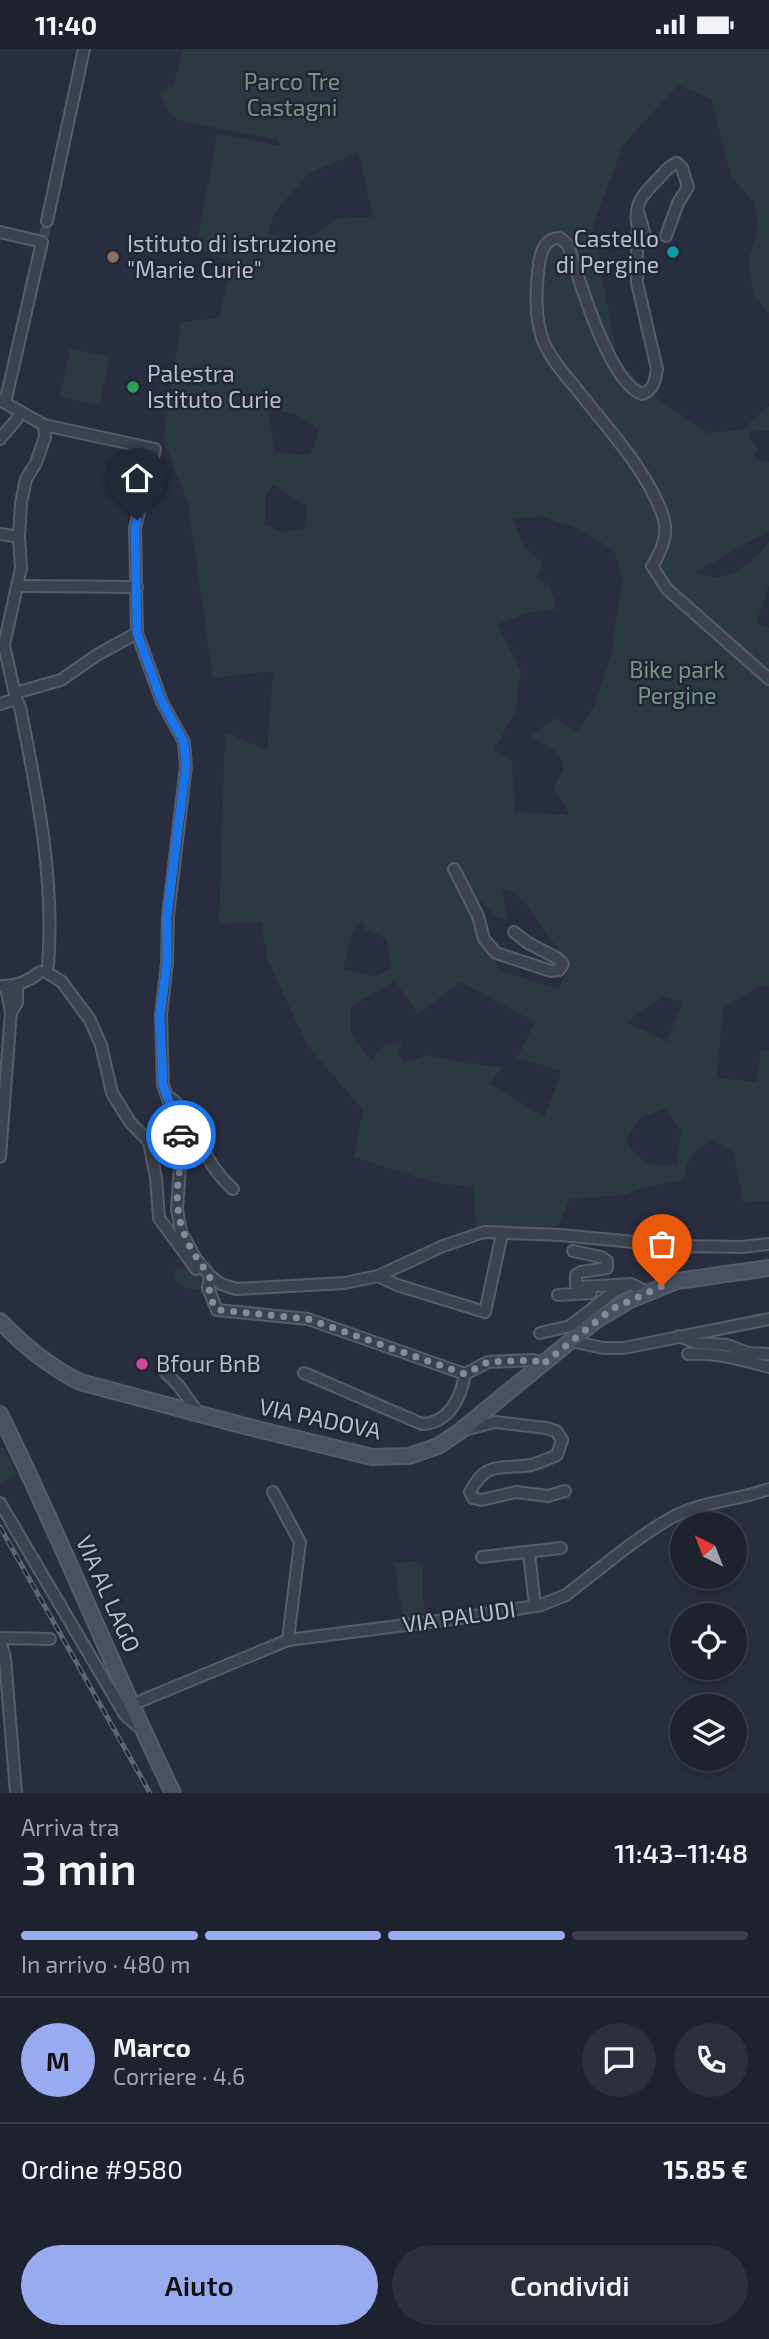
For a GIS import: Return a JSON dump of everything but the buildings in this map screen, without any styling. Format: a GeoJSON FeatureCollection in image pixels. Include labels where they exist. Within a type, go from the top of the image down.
{"type":"FeatureCollection","features":[{"type":"Feature","properties":{"kind":"main road","name":"VIA PADOVA"},"geometry":{"type":"LineString","coordinates":[[0,1321],[33,1354],[80,1382],[372,1457],[409,1456],[438,1446],[459,1432],[612,1309],[677,1281],[769,1268]]}},
{"type":"Feature","properties":{"kind":"main road","name":"VIA AL LAGO"},"geometry":{"type":"LineString","coordinates":[[2,1424],[77,1580],[142,1730],[173,1793]]}},
{"type":"Feature","properties":{"kind":"street"},"geometry":{"type":"LineString","coordinates":[[47,221],[84,49]]}},
{"type":"Feature","properties":{"kind":"street"},"geometry":{"type":"LineString","coordinates":[[666,236],[678,203],[687,189],[681,166],[675,163],[640,197],[637,208],[640,231],[637,283],[657,369],[652,388],[642,394],[632,391],[619,375],[606,351],[568,245],[557,238],[544,247],[539,266],[537,319],[544,343],[557,364],[646,481],[663,516],[666,534],[652,566],[656,575],[667,589],[769,679]]}},
{"type":"Feature","properties":{"kind":"street"},"geometry":{"type":"LineString","coordinates":[[0,232],[43,239],[3,401],[44,425],[155,449],[135,528],[137,633],[162,702],[184,742],[186,766],[167,916],[167,963],[160,1016],[163,1085],[182,1139],[177,1209],[181,1232],[196,1259],[210,1276],[221,1284],[236,1289],[345,1283],[378,1276],[443,1246],[484,1232],[561,1234],[676,1247],[769,1244]]}},
{"type":"Feature","properties":{"kind":"street"},"geometry":{"type":"LineString","coordinates":[[0,439],[16,419]]}},
{"type":"Feature","properties":{"kind":"street"},"geometry":{"type":"LineString","coordinates":[[44,425],[45,437],[36,463],[26,479],[21,503],[19,586],[2,645],[20,707],[44,842],[50,908],[45,970]]}},
{"type":"Feature","properties":{"kind":"street"},"geometry":{"type":"LineString","coordinates":[[0,534],[19,537]]}},
{"type":"Feature","properties":{"kind":"street"},"geometry":{"type":"LineString","coordinates":[[19,586],[137,587]]}},
{"type":"Feature","properties":{"kind":"street"},"geometry":{"type":"LineString","coordinates":[[0,704],[61,680],[97,655],[137,633]]}},
{"type":"Feature","properties":{"kind":"street"},"geometry":{"type":"LineString","coordinates":[[454,869],[478,916],[484,939],[496,953],[551,971],[559,969],[563,964],[557,958],[527,943],[514,932]]}},
{"type":"Feature","properties":{"kind":"street"},"geometry":{"type":"LineString","coordinates":[[0,1157],[12,1012],[8,985],[30,980],[45,970]]}},
{"type":"Feature","properties":{"kind":"street"},"geometry":{"type":"LineString","coordinates":[[45,970],[62,982],[90,1020],[101,1045],[112,1093],[130,1122],[149,1143],[156,1178],[159,1218],[173,1241],[202,1276],[210,1276]]}},
{"type":"Feature","properties":{"kind":"street"},"geometry":{"type":"LineString","coordinates":[[168,1096],[176,1101],[224,1182],[233,1189]]}},
{"type":"Feature","properties":{"kind":"street"},"geometry":{"type":"LineString","coordinates":[[378,1276],[397,1285],[485,1312],[502,1234]]}},
{"type":"Feature","properties":{"kind":"street"},"geometry":{"type":"LineString","coordinates":[[573,1251],[601,1257],[607,1261],[607,1268],[576,1275],[576,1285],[631,1284],[647,1292]]}},
{"type":"Feature","properties":{"kind":"street"},"geometry":{"type":"LineString","coordinates":[[210,1276],[208,1288],[213,1305],[218,1310],[308,1319],[465,1374],[488,1362],[534,1360],[542,1365]]}},
{"type":"Feature","properties":{"kind":"street"},"geometry":{"type":"LineString","coordinates":[[540,1333],[570,1326],[615,1291],[631,1284]]}},
{"type":"Feature","properties":{"kind":"street"},"geometry":{"type":"LineString","coordinates":[[558,1295],[615,1291]]}},
{"type":"Feature","properties":{"kind":"street"},"geometry":{"type":"LineString","coordinates":[[571,1341],[603,1348],[624,1348],[769,1319]]}},
{"type":"Feature","properties":{"kind":"street"},"geometry":{"type":"LineString","coordinates":[[679,1336],[695,1343],[727,1345],[748,1353],[769,1354]]}},
{"type":"Feature","properties":{"kind":"street"},"geometry":{"type":"LineString","coordinates":[[688,1355],[701,1353],[741,1359],[769,1367]]}},
{"type":"Feature","properties":{"kind":"street"},"geometry":{"type":"LineString","coordinates":[[166,1373],[180,1386],[199,1414]]}},
{"type":"Feature","properties":{"kind":"street"},"geometry":{"type":"LineString","coordinates":[[304,1373],[422,1424],[434,1424],[448,1415],[463,1385],[465,1374]]}},
{"type":"Feature","properties":{"kind":"street"},"geometry":{"type":"LineString","coordinates":[[459,1432],[495,1422],[546,1428],[556,1431],[562,1440],[557,1455],[548,1459],[530,1465],[499,1465],[489,1470],[473,1486],[470,1492],[473,1498],[481,1500],[516,1492],[548,1496],[565,1491]]}},
{"type":"Feature","properties":{"kind":"street","name":"VIA PALUDI"},"geometry":{"type":"LineString","coordinates":[[131,1705],[288,1640],[535,1606],[566,1595],[671,1518],[698,1507],[769,1489]]}},
{"type":"Feature","properties":{"kind":"street"},"geometry":{"type":"LineString","coordinates":[[273,1492],[300,1542],[288,1640]]}},
{"type":"Feature","properties":{"kind":"street"},"geometry":{"type":"LineString","coordinates":[[0,1503],[125,1715],[142,1730]]}},
{"type":"Feature","properties":{"kind":"street"},"geometry":{"type":"LineString","coordinates":[[482,1557],[561,1548]]}},
{"type":"Feature","properties":{"kind":"street"},"geometry":{"type":"LineString","coordinates":[[530,1553],[535,1606]]}},
{"type":"Feature","properties":{"kind":"street"},"geometry":{"type":"LineString","coordinates":[[16,1793],[5,1658],[0,1639],[50,1639]]}},
{"type":"Feature","properties":{"kind":"green space"},"geometry":{"type":"Polygon","coordinates":[[[183,49],[769,49],[769,313],[753,295],[748,261],[758,229],[755,203],[731,177],[711,99],[678,85],[623,145],[593,226],[617,359],[650,393],[707,433],[742,430],[769,406],[769,431],[748,434],[758,450],[754,455],[756,460],[769,462],[769,531],[695,572],[706,576],[727,575],[754,559],[769,542],[769,584],[756,623],[769,628],[769,987],[762,984],[723,1008],[717,1078],[757,1082],[761,1051],[769,1051],[769,1201],[743,1202],[734,1153],[712,1139],[690,1156],[682,1180],[622,1195],[570,1199],[558,1226],[476,1229],[473,1187],[436,1183],[354,1157],[363,1110],[307,1045],[268,960],[261,922],[219,924],[225,732],[267,750],[273,671],[213,678],[188,503],[163,438],[181,322],[219,318],[231,261],[196,250],[217,134],[281,146],[277,139],[179,120],[168,111],[160,93],[174,85],[183,49]],[[358,152],[308,174],[274,213],[268,234],[297,239],[314,236],[339,218],[373,217],[358,152]],[[267,408],[275,453],[310,455],[319,429],[298,415],[267,408]],[[274,485],[265,495],[265,524],[280,532],[305,529],[307,506],[274,485]],[[540,516],[513,519],[524,547],[542,563],[537,578],[550,587],[557,609],[526,613],[497,625],[521,671],[516,710],[494,750],[512,762],[515,812],[570,815],[553,787],[564,769],[559,754],[531,736],[555,718],[577,731],[594,707],[612,652],[623,582],[614,550],[574,527],[540,516]],[[502,889],[507,920],[495,916],[483,902],[474,903],[474,923],[501,971],[558,989],[572,963],[529,909],[511,892],[502,889]],[[362,920],[353,931],[343,969],[375,977],[392,968],[386,938],[366,930],[362,920]],[[395,981],[351,1006],[351,1034],[371,1060],[385,1045],[403,1042],[398,1053],[404,1062],[427,1055],[502,1067],[490,1084],[544,1117],[562,1071],[517,1058],[535,1022],[461,982],[418,1014],[395,981]],[[664,996],[626,1022],[667,1042],[682,1002],[664,996]],[[665,1109],[640,1118],[625,1139],[635,1153],[653,1164],[677,1164],[681,1131],[665,1109]]]}},
{"type":"Feature","properties":{"kind":"green space"},"geometry":{"type":"Polygon","coordinates":[[[70,349],[110,357],[100,405],[60,397],[70,349]]]}},
{"type":"Feature","properties":{"kind":"green space"},"geometry":{"type":"Polygon","coordinates":[[[177,1268],[194,1269],[205,1288],[191,1289],[183,1286],[173,1276],[177,1268]]]}},
{"type":"Feature","properties":{"kind":"green space"},"geometry":{"type":"Polygon","coordinates":[[[0,1446],[6,1450],[16,1475],[0,1483],[0,1446]]]}},
{"type":"Feature","properties":{"kind":"green space"},"geometry":{"type":"Polygon","coordinates":[[[412,1561],[423,1564],[423,1599],[427,1613],[403,1619],[394,1563],[412,1561]]]}},
{"type":"Feature","properties":{"kind":"tunnel"},"geometry":{"type":"LineString","coordinates":[[44,236],[47,221]]}},
{"type":"Feature","properties":{"kind":"railway"},"geometry":{"type":"LineString","coordinates":[[0,1527],[150,1793]]}},
{"type":"Feature","properties":{"kind":"way so far"},"geometry":{"type":"LineString","coordinates":[[181,1135],[182,1156],[178,1176],[177,1209],[181,1232],[196,1259],[210,1276],[208,1288],[213,1305],[218,1310],[308,1319],[465,1374],[488,1362],[534,1360],[542,1365],[612,1309],[662,1286]]}},
{"type":"Feature","properties":{"kind":"place","name":"Castello di Pergine"},"geometry":{"type":"Point","coordinates":[673,252]}},
{"type":"Feature","properties":{"kind":"place","name":"Istituto di istruzione \"Marie Curie\""},"geometry":{"type":"Point","coordinates":[113,257]}},
{"type":"Feature","properties":{"kind":"place","name":"Palestra Istituto Curie"},"geometry":{"type":"Point","coordinates":[133,387]}},
{"type":"Feature","properties":{"kind":"place","name":"Bfour BnB"},"geometry":{"type":"Point","coordinates":[142,1364]}},
{"type":"Feature","properties":{"kind":"route"},"geometry":{"type":"LineString","coordinates":[[137,520],[137,633],[162,702],[184,742],[186,766],[167,916],[167,963],[160,1016],[163,1085],[181,1135]]}},
{"type":"Feature","properties":{"kind":"park label","name":"Parco Tre Castagni"},"geometry":{"type":"Point","coordinates":[292,95]}},
{"type":"Feature","properties":{"kind":"park label","name":"Bike park Pergine"},"geometry":{"type":"Point","coordinates":[677,683]}}]}
